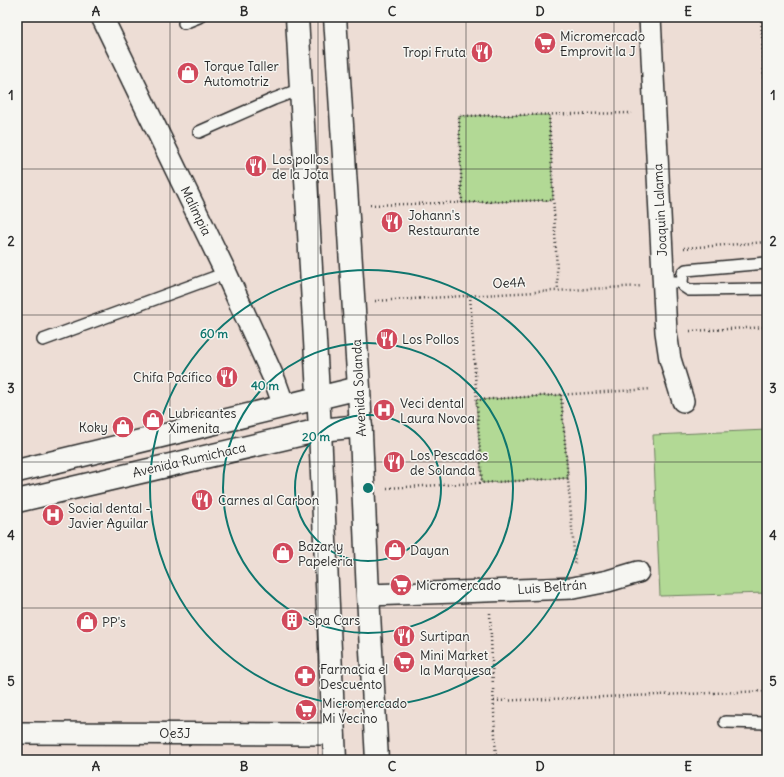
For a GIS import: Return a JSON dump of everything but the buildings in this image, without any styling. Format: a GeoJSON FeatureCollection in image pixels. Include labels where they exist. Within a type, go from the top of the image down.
{"type":"FeatureCollection","features":[{"type":"Feature","properties":{"kind":"street","name":"Malimpia"},"geometry":{"type":"LineString","coordinates":[[102,17],[226,273],[275,381],[284,406]]}},
{"type":"Feature","properties":{"kind":"street"},"geometry":{"type":"LineString","coordinates":[[297,17],[320,430],[334,760]]}},
{"type":"Feature","properties":{"kind":"street","name":"Avenida Solanda"},"geometry":{"type":"LineString","coordinates":[[335,17],[360,388],[368,595],[377,760]]}},
{"type":"Feature","properties":{"kind":"street","name":"Joaquin Lalama"},"geometry":{"type":"LineString","coordinates":[[650,17],[666,332],[670,359],[683,400]]}},
{"type":"Feature","properties":{"kind":"street"},"geometry":{"type":"LineString","coordinates":[[17,471],[360,388]]}},
{"type":"Feature","properties":{"kind":"street","name":"Avenida Rumichaca"},"geometry":{"type":"LineString","coordinates":[[17,500],[320,430],[361,426]]}},
{"type":"Feature","properties":{"kind":"street","name":"Luis Beltrán"},"geometry":{"type":"LineString","coordinates":[[368,595],[573,588],[608,581],[638,572]]}},
{"type":"Feature","properties":{"kind":"street","name":"Oe3J"},"geometry":{"type":"LineString","coordinates":[[17,733],[334,734]]}},
{"type":"Feature","properties":{"kind":"lane"},"geometry":{"type":"LineString","coordinates":[[184,23],[199,17]]}},
{"type":"Feature","properties":{"kind":"lane"},"geometry":{"type":"LineString","coordinates":[[200,132],[274,99],[301,89]]}},
{"type":"Feature","properties":{"kind":"lane"},"geometry":{"type":"LineString","coordinates":[[664,283],[686,270],[766,263]]}},
{"type":"Feature","properties":{"kind":"lane"},"geometry":{"type":"LineString","coordinates":[[43,340],[226,273]]}},
{"type":"Feature","properties":{"kind":"lane"},"geometry":{"type":"LineString","coordinates":[[664,283],[683,286],[689,290],[765,289]]}},
{"type":"Feature","properties":{"kind":"lane"},"geometry":{"type":"LineString","coordinates":[[726,722],[767,723]]}},
{"type":"Feature","properties":{"kind":"path"},"geometry":{"type":"LineString","coordinates":[[762,17],[767,131]]}},
{"type":"Feature","properties":{"kind":"path"},"geometry":{"type":"LineString","coordinates":[[462,203],[459,116],[636,113]]}},
{"type":"Feature","properties":{"kind":"path"},"geometry":{"type":"LineString","coordinates":[[549,115],[558,290]]}},
{"type":"Feature","properties":{"kind":"path"},"geometry":{"type":"LineString","coordinates":[[368,205],[553,200]]}},
{"type":"Feature","properties":{"kind":"path"},"geometry":{"type":"LineString","coordinates":[[683,248],[767,242]]}},
{"type":"Feature","properties":{"kind":"path","name":"Oe4A"},"geometry":{"type":"LineString","coordinates":[[373,301],[664,283]]}},
{"type":"Feature","properties":{"kind":"path"},"geometry":{"type":"LineString","coordinates":[[470,295],[482,483]]}},
{"type":"Feature","properties":{"kind":"path"},"geometry":{"type":"LineString","coordinates":[[689,331],[767,327]]}},
{"type":"Feature","properties":{"kind":"path"},"geometry":{"type":"LineString","coordinates":[[476,400],[651,390]]}},
{"type":"Feature","properties":{"kind":"path"},"geometry":{"type":"LineString","coordinates":[[561,395],[575,568]]}},
{"type":"Feature","properties":{"kind":"path"},"geometry":{"type":"LineString","coordinates":[[382,488],[568,478]]}},
{"type":"Feature","properties":{"kind":"path"},"geometry":{"type":"LineString","coordinates":[[490,606],[496,760]]}},
{"type":"Feature","properties":{"kind":"path"},"geometry":{"type":"LineString","coordinates":[[494,702],[767,691]]}},
{"type":"Feature","properties":{"kind":"green space"},"geometry":{"type":"Polygon","coordinates":[[[549,115],[553,200],[462,203],[459,116],[549,115]]]}},
{"type":"Feature","properties":{"kind":"green space"},"geometry":{"type":"Polygon","coordinates":[[[561,395],[568,478],[482,483],[476,400],[561,395]]]}},
{"type":"Feature","properties":{"kind":"green space"},"geometry":{"type":"Polygon","coordinates":[[[767,430],[767,593],[660,596],[653,435],[767,430]]]}},
{"type":"Feature","properties":{"kind":"place","name":"Micromercado Emprovit la J"},"geometry":{"type":"Point","coordinates":[545,43]}},
{"type":"Feature","properties":{"kind":"place","name":"Tropi Fruta"},"geometry":{"type":"Point","coordinates":[482,52]}},
{"type":"Feature","properties":{"kind":"place","name":"Torque Taller Automotriz"},"geometry":{"type":"Point","coordinates":[188,73]}},
{"type":"Feature","properties":{"kind":"place","name":"Los pollos de la Jota"},"geometry":{"type":"Point","coordinates":[256,166]}},
{"type":"Feature","properties":{"kind":"place","name":"Johann's Restaurante"},"geometry":{"type":"Point","coordinates":[392,222]}},
{"type":"Feature","properties":{"kind":"place","name":"Los Pollos"},"geometry":{"type":"Point","coordinates":[387,339]}},
{"type":"Feature","properties":{"kind":"place","name":"Chifa Pacífico"},"geometry":{"type":"Point","coordinates":[227,377]}},
{"type":"Feature","properties":{"kind":"place","name":"Veci dental Laura Novoa"},"geometry":{"type":"Point","coordinates":[384,410]}},
{"type":"Feature","properties":{"kind":"place","name":"Lubricantes Ximenita"},"geometry":{"type":"Point","coordinates":[153,420]}},
{"type":"Feature","properties":{"kind":"place","name":"Koky"},"geometry":{"type":"Point","coordinates":[123,427]}},
{"type":"Feature","properties":{"kind":"place","name":"Los Pescados de Solanda"},"geometry":{"type":"Point","coordinates":[394,462]}},
{"type":"Feature","properties":{"kind":"place","name":"Carnes al Carbon"},"geometry":{"type":"Point","coordinates":[202,500]}},
{"type":"Feature","properties":{"kind":"place","name":"Social dental - Javier Aguilar"},"geometry":{"type":"Point","coordinates":[53,515]}},
{"type":"Feature","properties":{"kind":"place","name":"Dayan"},"geometry":{"type":"Point","coordinates":[395,550]}},
{"type":"Feature","properties":{"kind":"place","name":"Bazar y Papeleria"},"geometry":{"type":"Point","coordinates":[283,553]}},
{"type":"Feature","properties":{"kind":"place","name":"Micromercado"},"geometry":{"type":"Point","coordinates":[401,585]}},
{"type":"Feature","properties":{"kind":"place","name":"Spa Cars"},"geometry":{"type":"Point","coordinates":[292,620]}},
{"type":"Feature","properties":{"kind":"place","name":"PP's"},"geometry":{"type":"Point","coordinates":[87,622]}},
{"type":"Feature","properties":{"kind":"place","name":"Surtipan"},"geometry":{"type":"Point","coordinates":[404,636]}},
{"type":"Feature","properties":{"kind":"place","name":"Mini Market la Marquesa"},"geometry":{"type":"Point","coordinates":[404,662]}},
{"type":"Feature","properties":{"kind":"place","name":"Farmacia el Descuento"},"geometry":{"type":"Point","coordinates":[305,676]}},
{"type":"Feature","properties":{"kind":"place","name":"Micromercado Mi Vecino"},"geometry":{"type":"Point","coordinates":[306,710]}}]}
